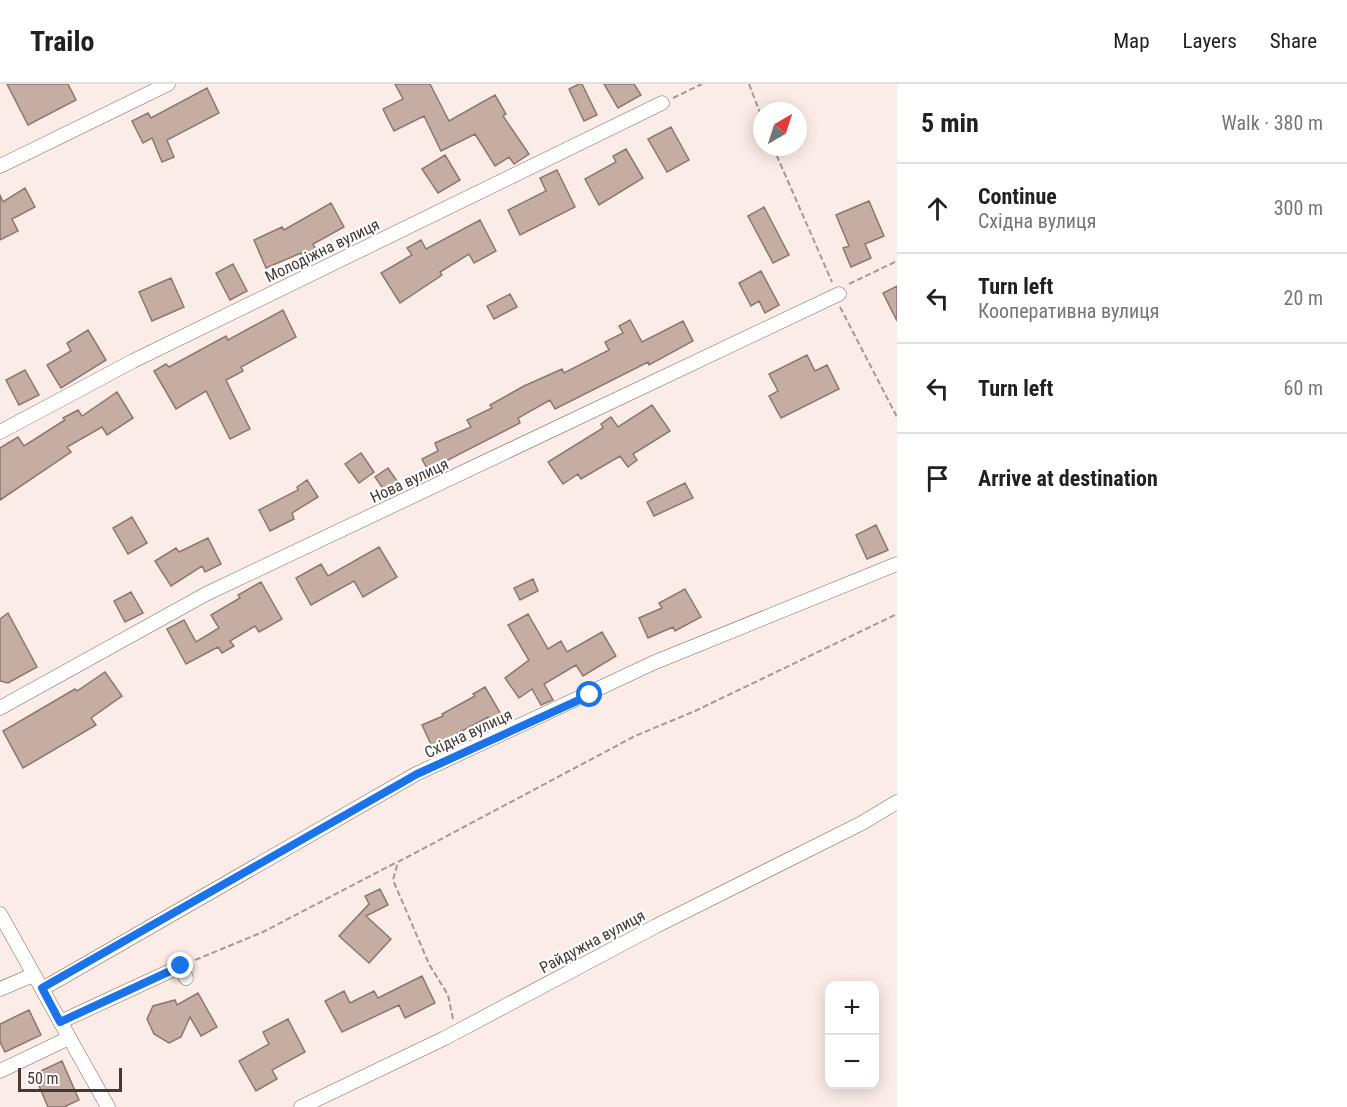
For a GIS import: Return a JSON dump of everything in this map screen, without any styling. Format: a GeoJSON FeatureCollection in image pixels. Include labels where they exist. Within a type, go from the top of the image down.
{"type":"FeatureCollection","features":[{"type":"Feature","properties":{"kind":"street"},"geometry":{"type":"LineString","coordinates":[[0,166],[168,84]]}},
{"type":"Feature","properties":{"kind":"street","name":"Молодіжна вулиця"},"geometry":{"type":"LineString","coordinates":[[0,432],[143,356],[662,103]]}},
{"type":"Feature","properties":{"kind":"street","name":"Нова вулиця"},"geometry":{"type":"LineString","coordinates":[[0,708],[206,594],[839,294]]}},
{"type":"Feature","properties":{"kind":"street","name":"Східна вулиця"},"geometry":{"type":"LineString","coordinates":[[42,988],[417,774],[653,663],[897,564]]}},
{"type":"Feature","properties":{"kind":"street","name":"Райдужна вулиця"},"geometry":{"type":"LineString","coordinates":[[301,1107],[445,1038],[656,926],[862,823],[897,802]]}},
{"type":"Feature","properties":{"kind":"street"},"geometry":{"type":"LineString","coordinates":[[0,914],[108,1107]]}},
{"type":"Feature","properties":{"kind":"street"},"geometry":{"type":"LineString","coordinates":[[60,1022],[183,972]]}},
{"type":"Feature","properties":{"kind":"street"},"geometry":{"type":"LineString","coordinates":[[0,989],[33,975]]}},
{"type":"Feature","properties":{"kind":"street"},"geometry":{"type":"LineString","coordinates":[[0,1071],[69,1038]]}},
{"type":"Feature","properties":{"kind":"path"},"geometry":{"type":"LineString","coordinates":[[662,103],[702,84]]}},
{"type":"Feature","properties":{"kind":"path"},"geometry":{"type":"LineString","coordinates":[[749,84],[756,102]]}},
{"type":"Feature","properties":{"kind":"path"},"geometry":{"type":"LineString","coordinates":[[839,294],[848,284],[897,261]]}},
{"type":"Feature","properties":{"kind":"path"},"geometry":{"type":"LineString","coordinates":[[183,972],[398,862],[635,736],[695,711],[897,614]]}},
{"type":"Feature","properties":{"kind":"path"},"geometry":{"type":"LineString","coordinates":[[398,862],[393,880],[429,964],[448,996],[453,1011],[453,1025],[445,1038]]}},
{"type":"Feature","properties":{"kind":"building"},"geometry":{"type":"Polygon","coordinates":[[[7,84],[68,84],[76,100],[28,125],[7,84]]]}},
{"type":"Feature","properties":{"kind":"building"},"geometry":{"type":"Polygon","coordinates":[[[395,84],[430,84],[449,121],[495,95],[506,114],[503,116],[529,154],[514,164],[509,157],[495,166],[475,134],[441,151],[424,116],[394,131],[383,109],[403,99],[395,84]]]}},
{"type":"Feature","properties":{"kind":"building"},"geometry":{"type":"Polygon","coordinates":[[[582,84],[597,115],[584,121],[569,89],[582,84]]]}},
{"type":"Feature","properties":{"kind":"building"},"geometry":{"type":"Polygon","coordinates":[[[604,84],[634,84],[641,95],[618,108],[604,84]]]}},
{"type":"Feature","properties":{"kind":"building"},"geometry":{"type":"Polygon","coordinates":[[[207,88],[219,113],[167,140],[174,157],[162,162],[152,138],[143,143],[132,121],[148,113],[151,118],[207,88]]]}},
{"type":"Feature","properties":{"kind":"building"},"geometry":{"type":"Polygon","coordinates":[[[671,127],[689,160],[667,172],[648,139],[671,127]]]}},
{"type":"Feature","properties":{"kind":"building"},"geometry":{"type":"Polygon","coordinates":[[[626,149],[643,178],[599,205],[585,179],[616,162],[613,156],[626,149]]]}},
{"type":"Feature","properties":{"kind":"building"},"geometry":{"type":"Polygon","coordinates":[[[445,155],[460,180],[438,193],[422,169],[445,155]]]}},
{"type":"Feature","properties":{"kind":"building"},"geometry":{"type":"Polygon","coordinates":[[[557,170],[575,207],[520,235],[508,210],[546,191],[540,178],[557,170]]]}},
{"type":"Feature","properties":{"kind":"building"},"geometry":{"type":"Polygon","coordinates":[[[25,188],[35,207],[12,219],[18,231],[0,240],[0,195],[3,202],[25,188]]]}},
{"type":"Feature","properties":{"kind":"building"},"geometry":{"type":"Polygon","coordinates":[[[869,201],[884,236],[865,244],[871,258],[851,267],[843,248],[849,246],[836,215],[869,201]]]}},
{"type":"Feature","properties":{"kind":"building"},"geometry":{"type":"Polygon","coordinates":[[[331,203],[344,227],[313,244],[317,252],[304,259],[301,253],[266,268],[254,240],[282,227],[284,230],[331,203]]]}},
{"type":"Feature","properties":{"kind":"building"},"geometry":{"type":"Polygon","coordinates":[[[764,207],[789,255],[773,263],[748,216],[764,207]]]}},
{"type":"Feature","properties":{"kind":"building"},"geometry":{"type":"Polygon","coordinates":[[[480,220],[496,251],[474,263],[469,254],[440,272],[442,275],[400,303],[381,273],[412,255],[407,248],[421,240],[426,249],[480,220]]]}},
{"type":"Feature","properties":{"kind":"building"},"geometry":{"type":"Polygon","coordinates":[[[233,264],[247,291],[230,300],[216,273],[233,264]]]}},
{"type":"Feature","properties":{"kind":"building"},"geometry":{"type":"Polygon","coordinates":[[[761,271],[779,305],[765,313],[759,301],[751,306],[739,283],[761,271]]]}},
{"type":"Feature","properties":{"kind":"building"},"geometry":{"type":"Polygon","coordinates":[[[171,278],[184,307],[152,321],[139,292],[171,278]]]}},
{"type":"Feature","properties":{"kind":"building"},"geometry":{"type":"Polygon","coordinates":[[[897,286],[897,321],[883,293],[897,286]]]}},
{"type":"Feature","properties":{"kind":"building"},"geometry":{"type":"Polygon","coordinates":[[[510,294],[517,307],[494,319],[487,306],[510,294]]]}},
{"type":"Feature","properties":{"kind":"building"},"geometry":{"type":"Polygon","coordinates":[[[283,310],[296,337],[241,367],[243,371],[226,380],[250,429],[230,439],[206,391],[176,409],[154,371],[166,364],[169,367],[226,336],[228,340],[283,310]]]}},
{"type":"Feature","properties":{"kind":"building"},"geometry":{"type":"Polygon","coordinates":[[[630,320],[642,342],[683,321],[693,341],[649,365],[648,362],[555,409],[550,400],[518,418],[520,423],[438,465],[439,467],[429,472],[422,459],[438,451],[435,443],[471,427],[467,420],[492,408],[490,405],[524,386],[562,369],[564,373],[609,350],[605,342],[623,333],[619,326],[630,320]]]}},
{"type":"Feature","properties":{"kind":"building"},"geometry":{"type":"Polygon","coordinates":[[[88,330],[106,360],[61,388],[47,365],[71,351],[67,343],[88,330]]]}},
{"type":"Feature","properties":{"kind":"building"},"geometry":{"type":"Polygon","coordinates":[[[807,355],[815,371],[827,365],[839,389],[781,418],[769,396],[778,391],[769,374],[807,355]]]}},
{"type":"Feature","properties":{"kind":"building"},"geometry":{"type":"Polygon","coordinates":[[[25,370],[39,395],[19,405],[6,380],[25,370]]]}},
{"type":"Feature","properties":{"kind":"building"},"geometry":{"type":"Polygon","coordinates":[[[117,392],[133,418],[107,435],[102,427],[67,447],[71,452],[0,500],[0,448],[18,437],[24,446],[65,420],[63,418],[78,410],[82,416],[117,392]]]}},
{"type":"Feature","properties":{"kind":"building"},"geometry":{"type":"Polygon","coordinates":[[[652,405],[670,431],[633,454],[637,460],[628,467],[620,456],[581,479],[578,474],[563,484],[548,462],[603,428],[601,424],[611,417],[618,427],[652,405]]]}},
{"type":"Feature","properties":{"kind":"building"},"geometry":{"type":"Polygon","coordinates":[[[361,453],[374,472],[359,483],[345,464],[361,453]]]}},
{"type":"Feature","properties":{"kind":"building"},"geometry":{"type":"Polygon","coordinates":[[[388,468],[399,484],[386,493],[375,477],[388,468]]]}},
{"type":"Feature","properties":{"kind":"building"},"geometry":{"type":"Polygon","coordinates":[[[307,480],[318,497],[292,513],[294,519],[270,531],[259,510],[298,490],[297,487],[307,480]]]}},
{"type":"Feature","properties":{"kind":"building"},"geometry":{"type":"Polygon","coordinates":[[[685,483],[693,498],[654,516],[647,502],[685,483]]]}},
{"type":"Feature","properties":{"kind":"building"},"geometry":{"type":"Polygon","coordinates":[[[132,517],[147,543],[128,554],[113,528],[132,517]]]}},
{"type":"Feature","properties":{"kind":"building"},"geometry":{"type":"Polygon","coordinates":[[[876,525],[888,550],[867,559],[856,535],[876,525]]]}},
{"type":"Feature","properties":{"kind":"building"},"geometry":{"type":"Polygon","coordinates":[[[208,538],[221,564],[205,572],[202,566],[171,586],[155,561],[176,548],[179,552],[208,538]]]}},
{"type":"Feature","properties":{"kind":"building"},"geometry":{"type":"Polygon","coordinates":[[[379,547],[397,577],[363,597],[354,581],[311,605],[296,578],[321,564],[328,576],[379,547]]]}},
{"type":"Feature","properties":{"kind":"building"},"geometry":{"type":"Polygon","coordinates":[[[533,579],[538,591],[520,600],[514,588],[533,579]]]}},
{"type":"Feature","properties":{"kind":"building"},"geometry":{"type":"Polygon","coordinates":[[[261,582],[282,619],[259,632],[255,626],[230,641],[234,646],[222,653],[218,647],[186,664],[167,629],[184,620],[196,642],[219,628],[211,615],[240,598],[238,595],[261,582]]]}},
{"type":"Feature","properties":{"kind":"building"},"geometry":{"type":"Polygon","coordinates":[[[685,589],[701,617],[675,631],[673,627],[648,638],[639,618],[662,608],[659,603],[685,589]]]}},
{"type":"Feature","properties":{"kind":"building"},"geometry":{"type":"Polygon","coordinates":[[[131,592],[143,613],[125,622],[114,601],[131,592]]]}},
{"type":"Feature","properties":{"kind":"building"},"geometry":{"type":"Polygon","coordinates":[[[8,613],[37,667],[8,683],[0,681],[0,619],[8,613]]]}},
{"type":"Feature","properties":{"kind":"building"},"geometry":{"type":"Polygon","coordinates":[[[528,614],[548,649],[561,641],[567,652],[602,632],[616,656],[583,676],[576,665],[544,684],[553,700],[541,705],[532,689],[519,698],[505,678],[529,660],[508,625],[528,614]]]}},
{"type":"Feature","properties":{"kind":"building"},"geometry":{"type":"Polygon","coordinates":[[[105,672],[122,696],[91,718],[96,725],[23,768],[3,731],[75,689],[77,691],[105,672]]]}},
{"type":"Feature","properties":{"kind":"building"},"geometry":{"type":"Polygon","coordinates":[[[485,687],[502,716],[491,723],[488,717],[445,740],[448,747],[435,753],[422,725],[443,716],[442,714],[475,696],[473,694],[485,687]]]}},
{"type":"Feature","properties":{"kind":"building"},"geometry":{"type":"Polygon","coordinates":[[[380,889],[388,905],[366,916],[391,939],[369,963],[339,936],[369,904],[365,896],[380,889]]]}},
{"type":"Feature","properties":{"kind":"building"},"geometry":{"type":"Polygon","coordinates":[[[422,976],[435,1003],[405,1018],[399,1005],[342,1032],[325,1001],[344,991],[350,1003],[374,991],[378,998],[422,976]]]}},
{"type":"Feature","properties":{"kind":"building"},"geometry":{"type":"Polygon","coordinates":[[[198,993],[217,1027],[201,1036],[190,1017],[181,1037],[169,1043],[154,1034],[147,1019],[153,1006],[175,1000],[177,1005],[198,993]]]}},
{"type":"Feature","properties":{"kind":"building"},"geometry":{"type":"Polygon","coordinates":[[[29,1010],[41,1035],[5,1052],[0,1042],[0,1024],[29,1010]]]}},
{"type":"Feature","properties":{"kind":"building"},"geometry":{"type":"Polygon","coordinates":[[[288,1019],[305,1052],[272,1070],[277,1079],[256,1091],[239,1061],[269,1044],[263,1032],[288,1019]]]}},
{"type":"Feature","properties":{"kind":"building"},"geometry":{"type":"Polygon","coordinates":[[[62,1061],[79,1100],[64,1107],[48,1107],[34,1074],[62,1061]]]}},
{"type":"Feature","properties":{"kind":"route"},"geometry":{"type":"LineString","coordinates":[[181,966],[60,1022],[42,988],[417,774],[590,695]]}}]}
